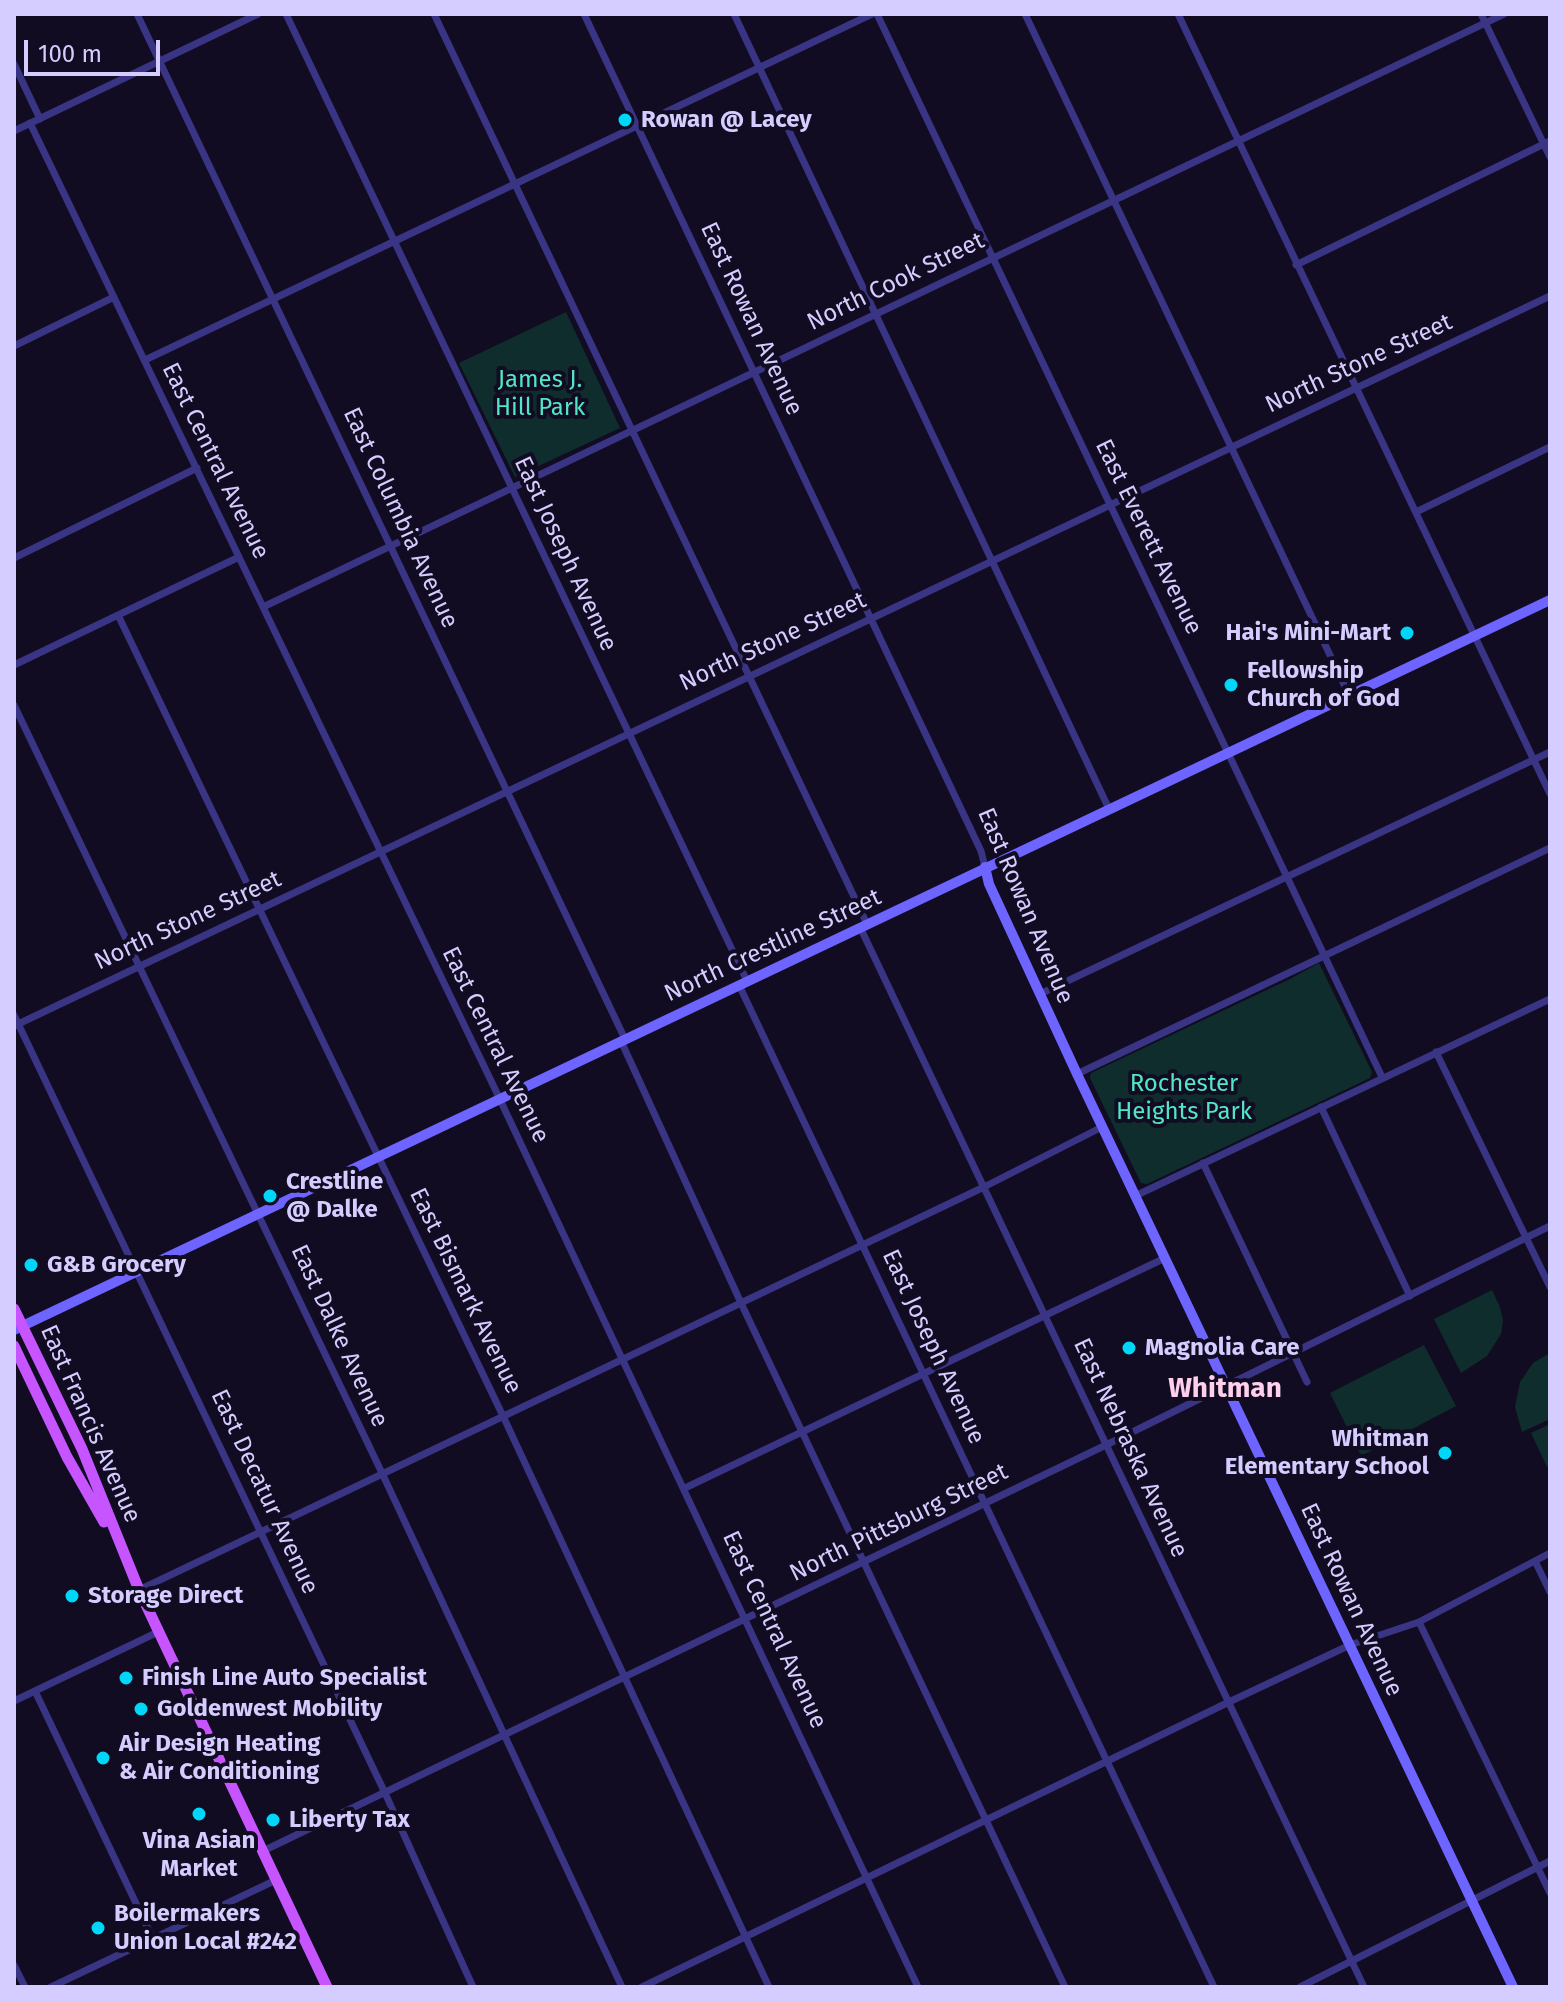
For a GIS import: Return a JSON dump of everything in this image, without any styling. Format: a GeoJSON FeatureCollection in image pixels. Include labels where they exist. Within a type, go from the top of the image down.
{"type":"FeatureCollection","features":[{"type":"Feature","properties":{"kind":"main road","name":"North Crestline Street"},"geometry":{"type":"LineString","coordinates":[[18,1328],[1550,600]]}},
{"type":"Feature","properties":{"kind":"main road","name":"East Rowan Avenue"},"geometry":{"type":"LineString","coordinates":[[985,867],[989,884],[1077,1074],[1513,1987]]}},
{"type":"Feature","properties":{"kind":"main road","name":"East Francis Avenue"},"geometry":{"type":"LineString","coordinates":[[14,1309],[18,1328],[82,1449],[124,1558],[158,1632],[327,1987]]}},
{"type":"Feature","properties":{"kind":"main road","name":"East Francis Avenue"},"geometry":{"type":"LineString","coordinates":[[14,1346],[67,1457],[124,1558]]}},
{"type":"Feature","properties":{"kind":"street","name":"East Columbia Avenue"},"geometry":{"type":"LineString","coordinates":[[137,14],[508,790],[741,1303],[1065,1987]]}},
{"type":"Feature","properties":{"kind":"street"},"geometry":{"type":"LineString","coordinates":[[14,131],[258,14]]}},
{"type":"Feature","properties":{"kind":"street","name":"East Joseph Avenue"},"geometry":{"type":"LineString","coordinates":[[286,14],[628,733],[863,1244],[1214,1987]]}},
{"type":"Feature","properties":{"kind":"street","name":"East Nebraska Avenue"},"geometry":{"type":"LineString","coordinates":[[434,14],[633,429],[984,1187],[1364,1987]]}},
{"type":"Feature","properties":{"kind":"street","name":"East Rowan Avenue"},"geometry":{"type":"LineString","coordinates":[[584,14],[981,851],[985,867]]}},
{"type":"Feature","properties":{"kind":"street"},"geometry":{"type":"LineString","coordinates":[[734,14],[1109,809]]}},
{"type":"Feature","properties":{"kind":"street"},"geometry":{"type":"LineString","coordinates":[[145,360],[875,14]]}},
{"type":"Feature","properties":{"kind":"street","name":"East Everett Avenue"},"geometry":{"type":"LineString","coordinates":[[875,14],[1382,1077]]}},
{"type":"Feature","properties":{"kind":"street"},"geometry":{"type":"LineString","coordinates":[[1025,14],[1349,695]]}},
{"type":"Feature","properties":{"kind":"street"},"geometry":{"type":"LineString","coordinates":[[1190,14],[1179,16],[1550,794]]}},
{"type":"Feature","properties":{"kind":"street"},"geometry":{"type":"LineString","coordinates":[[1481,14],[1547,143],[1550,157]]}},
{"type":"Feature","properties":{"kind":"street","name":"North Cook Street"},"geometry":{"type":"LineString","coordinates":[[263,607],[1504,14]]}},
{"type":"Feature","properties":{"kind":"street"},"geometry":{"type":"LineString","coordinates":[[14,64],[40,119]]}},
{"type":"Feature","properties":{"kind":"street","name":"East Central Avenue"},"geometry":{"type":"LineString","coordinates":[[30,123],[685,1488],[918,1987]]}},
{"type":"Feature","properties":{"kind":"street"},"geometry":{"type":"LineString","coordinates":[[1296,265],[1547,143]]}},
{"type":"Feature","properties":{"kind":"street","name":"North Stone Street"},"geometry":{"type":"LineString","coordinates":[[16,1025],[1550,296]]}},
{"type":"Feature","properties":{"kind":"street"},"geometry":{"type":"LineString","coordinates":[[14,346],[114,297]]}},
{"type":"Feature","properties":{"kind":"street"},"geometry":{"type":"LineString","coordinates":[[1416,512],[1550,447]]}},
{"type":"Feature","properties":{"kind":"street"},"geometry":{"type":"LineString","coordinates":[[14,558],[197,468]]}},
{"type":"Feature","properties":{"kind":"street"},"geometry":{"type":"LineString","coordinates":[[14,665],[239,557]]}},
{"type":"Feature","properties":{"kind":"street","name":"East Bismark Avenue"},"geometry":{"type":"LineString","coordinates":[[118,615],[503,1416],[769,1987]]}},
{"type":"Feature","properties":{"kind":"street","name":"East Dalke Avenue"},"geometry":{"type":"LineString","coordinates":[[14,705],[382,1473],[622,1987]]}},
{"type":"Feature","properties":{"kind":"street"},"geometry":{"type":"LineString","coordinates":[[1040,994],[1550,752]]}},
{"type":"Feature","properties":{"kind":"street"},"geometry":{"type":"LineString","coordinates":[[1077,1074],[1550,848]]}},
{"type":"Feature","properties":{"kind":"street"},"geometry":{"type":"LineString","coordinates":[[1135,1196],[1550,999]]}},
{"type":"Feature","properties":{"kind":"street","name":"East Decatur Avenue"},"geometry":{"type":"LineString","coordinates":[[14,1015],[16,1025],[137,1271],[385,1793],[473,1987]]}},
{"type":"Feature","properties":{"kind":"street"},"geometry":{"type":"LineString","coordinates":[[1436,1052],[1550,1287]]}},
{"type":"Feature","properties":{"kind":"street"},"geometry":{"type":"LineString","coordinates":[[1321,1107],[1410,1296]]}},
{"type":"Feature","properties":{"kind":"street"},"geometry":{"type":"LineString","coordinates":[[139,1590],[984,1187],[1102,1127]]}},
{"type":"Feature","properties":{"kind":"street"},"geometry":{"type":"LineString","coordinates":[[1203,1163],[1307,1382]]}},
{"type":"Feature","properties":{"kind":"street","name":"North Pittsburg Street"},"geometry":{"type":"LineString","coordinates":[[263,1851],[1106,1445],[1550,1226]]}},
{"type":"Feature","properties":{"kind":"street"},"geometry":{"type":"LineString","coordinates":[[685,1488],[1165,1258]]}},
{"type":"Feature","properties":{"kind":"street"},"geometry":{"type":"LineString","coordinates":[[642,1987],[1350,1645],[1419,1622],[1550,1553]]}},
{"type":"Feature","properties":{"kind":"street"},"geometry":{"type":"LineString","coordinates":[[1535,1561],[1550,1592]]}},
{"type":"Feature","properties":{"kind":"street"},"geometry":{"type":"LineString","coordinates":[[1419,1622],[1550,1893]]}},
{"type":"Feature","properties":{"kind":"street"},"geometry":{"type":"LineString","coordinates":[[14,1701],[158,1632]]}},
{"type":"Feature","properties":{"kind":"street"},"geometry":{"type":"LineString","coordinates":[[35,1691],[153,1939]]}},
{"type":"Feature","properties":{"kind":"street"},"geometry":{"type":"LineString","coordinates":[[1300,1987],[1550,1861]]}},
{"type":"Feature","properties":{"kind":"street"},"geometry":{"type":"LineString","coordinates":[[51,1987],[276,1880]]}},
{"type":"Feature","properties":{"kind":"street"},"geometry":{"type":"LineString","coordinates":[[14,1965],[25,1987]]}},
{"type":"Feature","properties":{"kind":"green space","name":"James J. Hill Park"},"geometry":{"type":"Polygon","coordinates":[[[566,312],[620,428],[515,477],[459,363],[566,312]]]}},
{"type":"Feature","properties":{"kind":"green space","name":"Rochester Heights Park"},"geometry":{"type":"Polygon","coordinates":[[[1319,963],[1372,1072],[1370,1078],[1147,1184],[1141,1183],[1090,1078],[1091,1073],[1319,963]]]}},
{"type":"Feature","properties":{"kind":"green space"},"geometry":{"type":"Polygon","coordinates":[[[1492,1290],[1503,1321],[1501,1334],[1487,1356],[1461,1373],[1434,1319],[1492,1290]]]}},
{"type":"Feature","properties":{"kind":"green space"},"geometry":{"type":"Polygon","coordinates":[[[1424,1345],[1456,1406],[1361,1456],[1330,1393],[1424,1345]]]}},
{"type":"Feature","properties":{"kind":"green space"},"geometry":{"type":"Polygon","coordinates":[[[1550,1353],[1550,1419],[1522,1432],[1515,1407],[1520,1382],[1533,1363],[1550,1353]]]}},
{"type":"Feature","properties":{"kind":"green space"},"geometry":{"type":"Polygon","coordinates":[[[1550,1424],[1550,1465],[1547,1467],[1531,1433],[1550,1424]]]}},
{"type":"Feature","properties":{"kind":"place","name":"Rowan @ Lacey"},"geometry":{"type":"Point","coordinates":[625,120]}},
{"type":"Feature","properties":{"kind":"place","name":"Hai's Mini-Mart"},"geometry":{"type":"Point","coordinates":[1407,633]}},
{"type":"Feature","properties":{"kind":"place","name":"Fellowship Church of God"},"geometry":{"type":"Point","coordinates":[1231,685]}},
{"type":"Feature","properties":{"kind":"place","name":"Crestline @ Dalke"},"geometry":{"type":"Point","coordinates":[270,1196]}},
{"type":"Feature","properties":{"kind":"place","name":"G&B Grocery"},"geometry":{"type":"Point","coordinates":[31,1265]}},
{"type":"Feature","properties":{"kind":"place","name":"Magnolia Care"},"geometry":{"type":"Point","coordinates":[1129,1348]}},
{"type":"Feature","properties":{"kind":"place","name":"Whitman Elementary School"},"geometry":{"type":"Point","coordinates":[1445,1453]}},
{"type":"Feature","properties":{"kind":"place","name":"Storage Direct"},"geometry":{"type":"Point","coordinates":[72,1596]}},
{"type":"Feature","properties":{"kind":"place","name":"Finish Line Auto Specialist"},"geometry":{"type":"Point","coordinates":[126,1678]}},
{"type":"Feature","properties":{"kind":"place","name":"Goldenwest Mobility"},"geometry":{"type":"Point","coordinates":[141,1709]}},
{"type":"Feature","properties":{"kind":"place","name":"Air Design Heating & Air Conditioning"},"geometry":{"type":"Point","coordinates":[103,1758]}},
{"type":"Feature","properties":{"kind":"place","name":"Vina Asian Market"},"geometry":{"type":"Point","coordinates":[199,1814]}},
{"type":"Feature","properties":{"kind":"place","name":"Liberty Tax"},"geometry":{"type":"Point","coordinates":[273,1820]}},
{"type":"Feature","properties":{"kind":"place","name":"Boilermakers Union Local #242"},"geometry":{"type":"Point","coordinates":[98,1928]}},
{"type":"Feature","properties":{"kind":"district","name":"Whitman"},"geometry":{"type":"Point","coordinates":[1225,1389]}}]}
